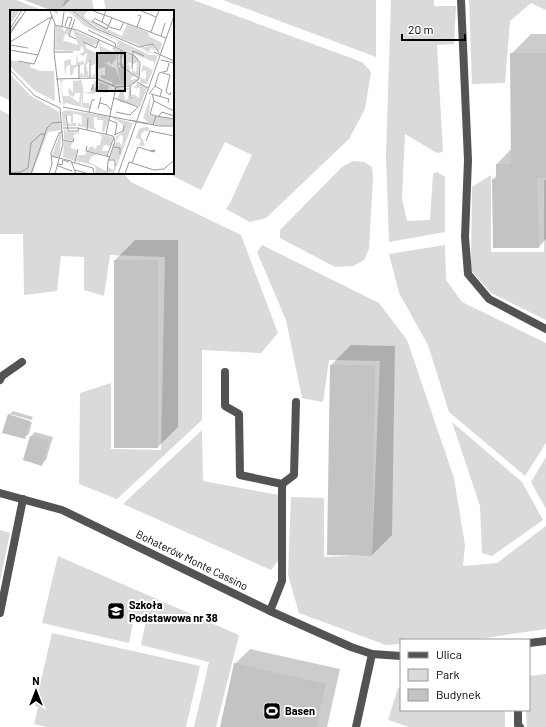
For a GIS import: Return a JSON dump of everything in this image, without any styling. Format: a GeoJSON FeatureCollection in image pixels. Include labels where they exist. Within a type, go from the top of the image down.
{"type":"FeatureCollection","features":[{"type":"Feature","properties":{"kind":"street"},"geometry":{"type":"LineString","coordinates":[[461,0],[468,160],[465,237],[468,274],[489,299],[546,330]]}},
{"type":"Feature","properties":{"kind":"street"},"geometry":{"type":"LineString","coordinates":[[0,380],[2,376],[22,362]]}},
{"type":"Feature","properties":{"kind":"street"},"geometry":{"type":"LineString","coordinates":[[225,372],[225,406],[239,414],[240,475],[282,484],[294,475],[296,402]]}},
{"type":"Feature","properties":{"kind":"street"},"geometry":{"type":"LineString","coordinates":[[270,611],[282,581],[282,484]]}},
{"type":"Feature","properties":{"kind":"street","name":"Bohaterów Monte Cassino"},"geometry":{"type":"LineString","coordinates":[[0,493],[62,510],[270,611],[351,647],[372,654],[400,656]]}},
{"type":"Feature","properties":{"kind":"street"},"geometry":{"type":"LineString","coordinates":[[0,613],[23,499]]}},
{"type":"Feature","properties":{"kind":"street"},"geometry":{"type":"LineString","coordinates":[[530,643],[546,641]]}},
{"type":"Feature","properties":{"kind":"street"},"geometry":{"type":"LineString","coordinates":[[356,727],[372,654]]}},
{"type":"Feature","properties":{"kind":"street"},"geometry":{"type":"LineString","coordinates":[[518,711],[518,725],[520,727]]}},
{"type":"Feature","properties":{"kind":"green space"},"geometry":{"type":"Polygon","coordinates":[[[0,0],[16,0],[42,10],[10,10],[10,101],[0,96],[0,0]]]}},
{"type":"Feature","properties":{"kind":"green space"},"geometry":{"type":"Polygon","coordinates":[[[65,0],[92,0],[94,10],[61,10],[65,0]]]}},
{"type":"Feature","properties":{"kind":"green space"},"geometry":{"type":"Polygon","coordinates":[[[104,0],[193,0],[362,62],[371,72],[365,109],[349,139],[266,218],[250,222],[226,209],[252,155],[225,142],[201,190],[169,174],[174,174],[174,10],[106,10],[104,0]]]}},
{"type":"Feature","properties":{"kind":"green space"},"geometry":{"type":"Polygon","coordinates":[[[223,0],[376,0],[376,57],[223,0]]]}},
{"type":"Feature","properties":{"kind":"green space"},"geometry":{"type":"Polygon","coordinates":[[[391,0],[434,0],[434,6],[456,6],[454,44],[437,45],[443,152],[437,153],[405,134],[402,198],[407,221],[430,220],[433,174],[437,172],[445,177],[445,232],[389,242],[386,156],[391,0]]]}},
{"type":"Feature","properties":{"kind":"green space"},"geometry":{"type":"Polygon","coordinates":[[[469,0],[546,0],[546,10],[531,3],[510,21],[505,83],[472,84],[469,0]]]}},
{"type":"Feature","properties":{"kind":"green space"},"geometry":{"type":"Polygon","coordinates":[[[0,110],[10,115],[10,174],[124,174],[131,182],[241,235],[278,333],[261,353],[202,350],[202,420],[117,499],[79,484],[80,393],[111,383],[111,449],[161,450],[165,257],[110,255],[104,296],[84,290],[84,257],[61,256],[57,291],[24,295],[23,234],[0,234],[0,110]]]}},
{"type":"Feature","properties":{"kind":"green space"},"geometry":{"type":"Polygon","coordinates":[[[353,161],[364,162],[372,167],[373,178],[369,249],[364,260],[353,266],[335,267],[280,238],[280,230],[342,167],[353,161]]]}},
{"type":"Feature","properties":{"kind":"green space"},"geometry":{"type":"Polygon","coordinates":[[[491,175],[491,252],[544,252],[544,180],[546,180],[546,320],[491,293],[471,270],[472,187],[491,175]]]}},
{"type":"Feature","properties":{"kind":"green space"},"geometry":{"type":"Polygon","coordinates":[[[262,245],[379,303],[407,340],[454,478],[465,545],[463,566],[497,563],[546,526],[546,629],[470,639],[400,639],[400,644],[386,645],[299,613],[288,575],[291,497],[324,498],[324,557],[372,555],[380,361],[329,360],[323,402],[302,398],[286,320],[257,252],[262,245]]]}},
{"type":"Feature","properties":{"kind":"green space"},"geometry":{"type":"Polygon","coordinates":[[[445,245],[446,280],[462,302],[546,343],[546,443],[525,476],[449,412],[428,345],[399,293],[389,254],[445,245]]]}},
{"type":"Feature","properties":{"kind":"green space"},"geometry":{"type":"Polygon","coordinates":[[[452,422],[522,482],[543,520],[492,556],[482,553],[480,506],[452,422]]]}},
{"type":"Feature","properties":{"kind":"green space"},"geometry":{"type":"Polygon","coordinates":[[[202,430],[203,481],[279,495],[280,558],[271,570],[123,504],[202,430]]]}},
{"type":"Feature","properties":{"kind":"green space"},"geometry":{"type":"Polygon","coordinates":[[[546,457],[546,509],[531,482],[546,457]]]}},
{"type":"Feature","properties":{"kind":"green space"},"geometry":{"type":"Polygon","coordinates":[[[0,530],[10,533],[0,581],[0,530]]]}},
{"type":"Feature","properties":{"kind":"green space"},"geometry":{"type":"Polygon","coordinates":[[[58,556],[239,635],[216,727],[194,727],[209,662],[141,645],[146,621],[134,618],[129,643],[42,623],[58,556]]]}},
{"type":"Feature","properties":{"kind":"green space"},"geometry":{"type":"Polygon","coordinates":[[[52,633],[200,666],[186,727],[47,727],[34,724],[38,707],[35,706],[52,633]]]}},
{"type":"Feature","properties":{"kind":"green space"},"geometry":{"type":"Polygon","coordinates":[[[546,674],[546,727],[527,727],[526,711],[530,711],[530,676],[546,674]]]}},
{"type":"Feature","properties":{"kind":"green space"},"geometry":{"type":"Polygon","coordinates":[[[398,688],[400,688],[400,711],[505,711],[505,727],[409,727],[388,720],[398,688]]]}},
{"type":"Feature","properties":{"kind":"building"},"geometry":{"type":"Polygon","coordinates":[[[510,53],[546,53],[546,178],[537,178],[539,248],[493,248],[492,179],[496,179],[496,164],[511,164],[510,53]]]}},
{"type":"Feature","properties":{"kind":"building"},"geometry":{"type":"Polygon","coordinates":[[[114,260],[158,260],[158,448],[114,448],[114,260]]]}},
{"type":"Feature","properties":{"kind":"building"},"geometry":{"type":"Polygon","coordinates":[[[330,365],[375,365],[372,556],[327,555],[330,365]]]}},
{"type":"Feature","properties":{"kind":"building"},"geometry":{"type":"Polygon","coordinates":[[[8,414],[30,421],[25,439],[2,433],[8,414]]]}},
{"type":"Feature","properties":{"kind":"building"},"geometry":{"type":"Polygon","coordinates":[[[30,436],[49,441],[42,466],[23,460],[30,436]]]}},
{"type":"Feature","properties":{"kind":"building","name":"Basen"},"geometry":{"type":"Polygon","coordinates":[[[234,663],[326,684],[316,727],[220,727],[234,663]]]}},
{"type":"Feature","properties":{"kind":"place","name":"Szkoła Podstawowa nr 38"},"geometry":{"type":"Point","coordinates":[116,611]}},
{"type":"Feature","properties":{"kind":"place","name":"Basen"},"geometry":{"type":"Point","coordinates":[272,711]}}]}
